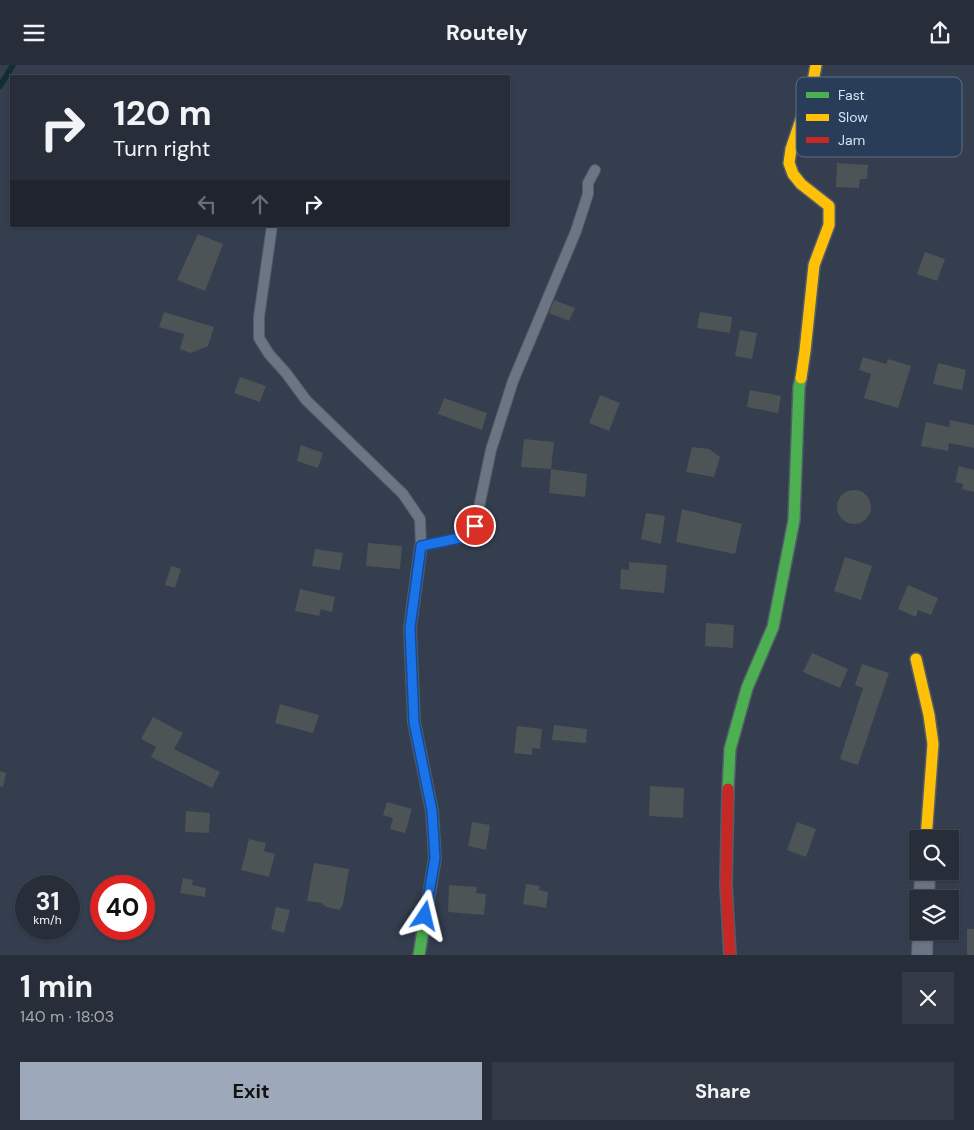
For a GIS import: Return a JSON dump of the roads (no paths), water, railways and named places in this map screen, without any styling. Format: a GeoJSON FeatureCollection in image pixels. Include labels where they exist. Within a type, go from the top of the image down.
{"type":"FeatureCollection","features":[{"type":"Feature","properties":{"kind":"street"},"geometry":{"type":"LineString","coordinates":[[730,955],[726,885],[730,749],[747,688],[773,627],[794,520],[799,387],[805,351],[814,265],[829,225],[829,206],[801,184],[793,174],[789,163],[796,134]]}},
{"type":"Feature","properties":{"kind":"street"},"geometry":{"type":"LineString","coordinates":[[418,955],[435,858],[432,811],[414,722],[410,628],[421,546]]}},
{"type":"Feature","properties":{"kind":"street"},"geometry":{"type":"LineString","coordinates":[[916,659],[929,715],[933,744],[927,830]]}},
{"type":"Feature","properties":{"kind":"street"},"geometry":{"type":"LineString","coordinates":[[922,955],[923,940]]}},
{"type":"Feature","properties":{"kind":"lane"},"geometry":{"type":"LineString","coordinates":[[272,227],[259,317],[259,338],[269,354],[306,400],[403,494],[420,519],[421,546],[464,537],[475,526],[491,450],[512,381],[576,231],[588,194],[588,183],[595,170]]}},
{"type":"Feature","properties":{"kind":"waterway"},"geometry":{"type":"LineString","coordinates":[[0,86],[13,65]]}}]}
